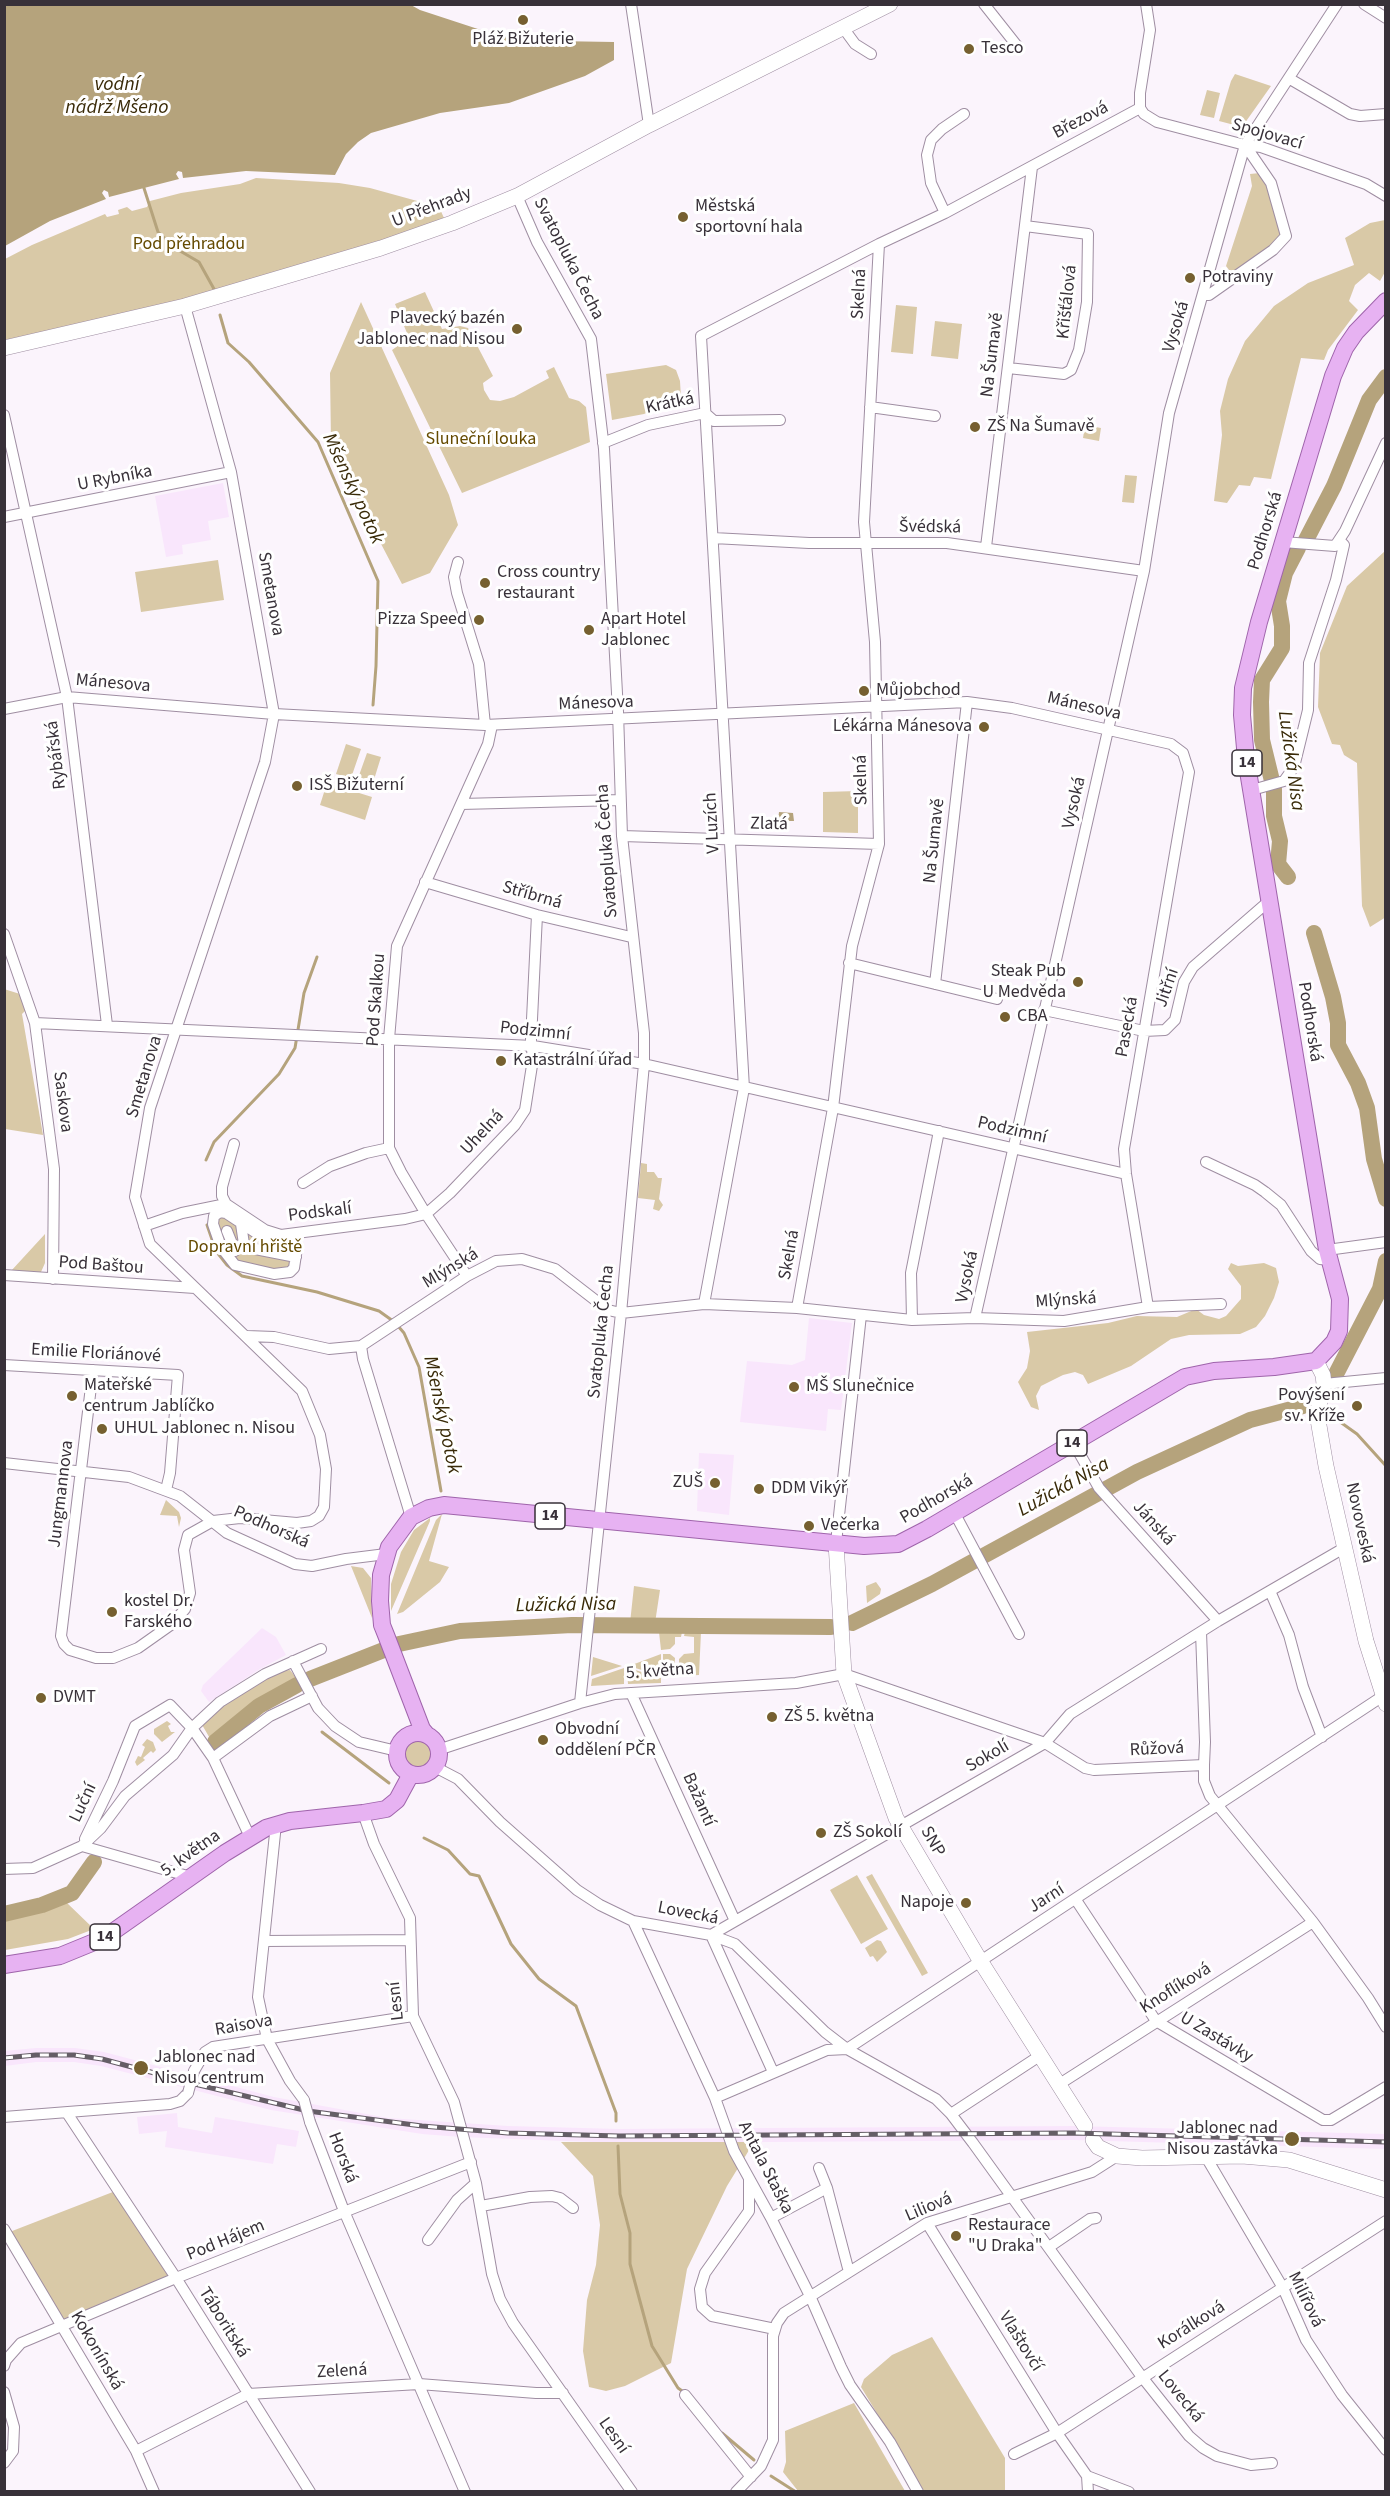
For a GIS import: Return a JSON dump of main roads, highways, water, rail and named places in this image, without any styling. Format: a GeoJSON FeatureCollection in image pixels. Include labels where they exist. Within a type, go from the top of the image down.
{"type":"FeatureCollection","features":[{"type":"Feature","properties":{"kind":"main road","name":"Podhorská"},"geometry":{"type":"LineString","coordinates":[[402,1678],[386,1635],[380,1601],[385,1559],[396,1537],[411,1518],[429,1508],[444,1505],[836,1543],[873,1546],[898,1544],[1185,1377],[1214,1371],[1316,1362],[1334,1342],[1339,1331],[1340,1299],[1328,1255],[1269,901],[1257,789],[1243,724],[1243,688],[1259,622],[1333,376],[1345,348],[1356,332],[1386,301]]}},
{"type":"Feature","properties":{"kind":"main road","name":"14"},"geometry":{"type":"LineString","coordinates":[[402,1678],[407,1715],[396,1745],[400,1765],[409,1773]]}},
{"type":"Feature","properties":{"kind":"main road","name":"14"},"geometry":{"type":"LineString","coordinates":[[402,1678],[422,1729],[438,1754]]}},
{"type":"Feature","properties":{"kind":"main road"},"geometry":{"type":"LineString","coordinates":[[396,1745],[416,1733],[438,1754],[421,1775],[409,1773]]}},
{"type":"Feature","properties":{"kind":"main road","name":"5. května"},"geometry":{"type":"LineString","coordinates":[[4,1965],[60,1956],[80,1950],[104,1938],[250,1837],[276,1824],[311,1817],[378,1811],[391,1806],[403,1790],[409,1773]]}},
{"type":"Feature","properties":{"kind":"water","name":"vodní nádrž Mšeno"},"geometry":{"type":"Polygon","coordinates":[[[5,4],[411,5],[484,31],[554,41],[614,42],[614,60],[585,76],[509,103],[440,113],[371,133],[346,154],[335,175],[246,171],[183,178],[182,172],[178,171],[176,174],[179,179],[109,197],[108,192],[104,190],[102,193],[106,199],[50,221],[5,246],[5,4]]]}},
{"type":"Feature","properties":{"kind":"water"},"geometry":{"type":"Polygon","coordinates":[[[779,812],[793,813],[794,821],[778,821],[779,812]]]}},
{"type":"Feature","properties":{"kind":"waterway","name":"Mšenský potok"},"geometry":{"type":"LineString","coordinates":[[143,185],[158,232],[175,248],[199,262],[214,289]]}},
{"type":"Feature","properties":{"kind":"waterway","name":"Mšenský potok"},"geometry":{"type":"LineString","coordinates":[[220,315],[228,343],[249,362],[318,442],[378,581],[373,705]]}},
{"type":"Feature","properties":{"kind":"waterway","name":"Lužická Nisa"},"geometry":{"type":"LineString","coordinates":[[1306,540],[1334,486],[1369,400],[1386,377]]}},
{"type":"Feature","properties":{"kind":"waterway","name":"Lužická Nisa"},"geometry":{"type":"LineString","coordinates":[[1288,877],[1278,864],[1280,841],[1274,816],[1274,789],[1262,740],[1261,702],[1262,680],[1282,648],[1282,626],[1278,601],[1285,573],[1298,548]]}},
{"type":"Feature","properties":{"kind":"waterway","name":"Lužická Nisa"},"geometry":{"type":"LineString","coordinates":[[1314,933],[1333,997],[1338,1023],[1338,1045],[1358,1083],[1367,1108],[1374,1159],[1386,1199]]}},
{"type":"Feature","properties":{"kind":"waterway","name":"Mšenský potok"},"geometry":{"type":"LineString","coordinates":[[206,1160],[214,1142],[279,1074],[295,1048],[304,993],[317,957]]}},
{"type":"Feature","properties":{"kind":"waterway","name":"Mšenský potok"},"geometry":{"type":"LineString","coordinates":[[207,1225],[216,1251],[227,1265],[242,1276],[317,1292],[379,1311],[393,1321]]}},
{"type":"Feature","properties":{"kind":"waterway","name":"Lužická Nisa"},"geometry":{"type":"LineString","coordinates":[[1336,1374],[1380,1289],[1386,1261]]}},
{"type":"Feature","properties":{"kind":"waterway","name":"Mšenský potok"},"geometry":{"type":"LineString","coordinates":[[398,1326],[404,1333],[419,1367],[441,1491]]}},
{"type":"Feature","properties":{"kind":"waterway","name":"Lužická Nisa"},"geometry":{"type":"LineString","coordinates":[[852,1623],[932,1584],[1137,1472],[1250,1420],[1303,1406]]}},
{"type":"Feature","properties":{"kind":"waterway"},"geometry":{"type":"LineString","coordinates":[[1329,1414],[1357,1434],[1386,1466]]}},
{"type":"Feature","properties":{"kind":"waterway","name":"Lužická Nisa"},"geometry":{"type":"LineString","coordinates":[[310,1679],[399,1644],[460,1631],[572,1625],[831,1627]]}},
{"type":"Feature","properties":{"kind":"waterway","name":"Lužická Nisa"},"geometry":{"type":"LineString","coordinates":[[215,1742],[259,1706],[297,1685]]}},
{"type":"Feature","properties":{"kind":"waterway"},"geometry":{"type":"LineString","coordinates":[[322,1732],[389,1783]]}},
{"type":"Feature","properties":{"kind":"waterway"},"geometry":{"type":"LineString","coordinates":[[424,1838],[448,1850],[470,1874],[479,1876],[511,1944],[539,1979],[576,2006],[616,2113],[616,2121]]}},
{"type":"Feature","properties":{"kind":"waterway","name":"Lužická Nisa"},"geometry":{"type":"LineString","coordinates":[[4,1914],[42,1905],[72,1893],[94,1862]]}},
{"type":"Feature","properties":{"kind":"waterway"},"geometry":{"type":"LineString","coordinates":[[618,2146],[620,2194],[630,2233],[630,2264],[652,2346],[678,2388],[685,2393]]}},
{"type":"Feature","properties":{"kind":"waterway"},"geometry":{"type":"LineString","coordinates":[[722,2433],[754,2460]]}},
{"type":"Feature","properties":{"kind":"waterway"},"geometry":{"type":"LineString","coordinates":[[771,2476],[796,2492]]}},
{"type":"Feature","properties":{"kind":"railway"},"geometry":{"type":"LineString","coordinates":[[4,2058],[74,2055],[102,2059],[308,2111],[422,2126],[508,2133],[619,2136],[1074,2133],[1386,2142]]}},
{"type":"Feature","properties":{"kind":"place","name":"Pláž Bižuterie"},"geometry":{"type":"Point","coordinates":[523,20]}},
{"type":"Feature","properties":{"kind":"place","name":"Tesco"},"geometry":{"type":"Point","coordinates":[969,49]}},
{"type":"Feature","properties":{"kind":"place","name":"Městská sportovní hala"},"geometry":{"type":"Point","coordinates":[683,217]}},
{"type":"Feature","properties":{"kind":"place","name":"Potraviny"},"geometry":{"type":"Point","coordinates":[1190,278]}},
{"type":"Feature","properties":{"kind":"place","name":"Plavecký bazén Jablonec nad Nisou"},"geometry":{"type":"Point","coordinates":[517,329]}},
{"type":"Feature","properties":{"kind":"place","name":"ZŠ Na Šumavě"},"geometry":{"type":"Point","coordinates":[975,427]}},
{"type":"Feature","properties":{"kind":"place","name":"Cross country restaurant"},"geometry":{"type":"Point","coordinates":[485,583]}},
{"type":"Feature","properties":{"kind":"place","name":"Pizza Speed"},"geometry":{"type":"Point","coordinates":[479,620]}},
{"type":"Feature","properties":{"kind":"place","name":"Apart Hotel Jablonec"},"geometry":{"type":"Point","coordinates":[589,630]}},
{"type":"Feature","properties":{"kind":"place","name":"Můjobchod"},"geometry":{"type":"Point","coordinates":[864,691]}},
{"type":"Feature","properties":{"kind":"place","name":"Lékárna Mánesova"},"geometry":{"type":"Point","coordinates":[984,727]}},
{"type":"Feature","properties":{"kind":"place","name":"ISŠ Bižuterní"},"geometry":{"type":"Point","coordinates":[297,786]}},
{"type":"Feature","properties":{"kind":"place","name":"Steak Pub U Medvěda"},"geometry":{"type":"Point","coordinates":[1078,982]}},
{"type":"Feature","properties":{"kind":"place","name":"CBA"},"geometry":{"type":"Point","coordinates":[1005,1017]}},
{"type":"Feature","properties":{"kind":"place","name":"Katastrální úřad"},"geometry":{"type":"Point","coordinates":[501,1061]}},
{"type":"Feature","properties":{"kind":"place","name":"MŠ Slunečnice"},"geometry":{"type":"Point","coordinates":[794,1387]}},
{"type":"Feature","properties":{"kind":"place","name":"Mateřské centrum Jablíčko"},"geometry":{"type":"Point","coordinates":[72,1396]}},
{"type":"Feature","properties":{"kind":"place","name":"Povýšení sv. Kříže"},"geometry":{"type":"Point","coordinates":[1357,1406]}},
{"type":"Feature","properties":{"kind":"place","name":"UHUL Jablonec n. Nisou"},"geometry":{"type":"Point","coordinates":[102,1429]}},
{"type":"Feature","properties":{"kind":"place","name":"ZUŠ"},"geometry":{"type":"Point","coordinates":[715,1483]}},
{"type":"Feature","properties":{"kind":"place","name":"DDM Vikýř"},"geometry":{"type":"Point","coordinates":[759,1489]}},
{"type":"Feature","properties":{"kind":"place","name":"Večerka"},"geometry":{"type":"Point","coordinates":[809,1526]}},
{"type":"Feature","properties":{"kind":"place","name":"kostel Dr. Farského"},"geometry":{"type":"Point","coordinates":[112,1612]}},
{"type":"Feature","properties":{"kind":"place","name":"DVMT"},"geometry":{"type":"Point","coordinates":[41,1698]}},
{"type":"Feature","properties":{"kind":"place","name":"ZŠ 5. května"},"geometry":{"type":"Point","coordinates":[772,1717]}},
{"type":"Feature","properties":{"kind":"place","name":"Obvodní oddělení PČR"},"geometry":{"type":"Point","coordinates":[543,1740]}},
{"type":"Feature","properties":{"kind":"place","name":"ZŠ Sokolí"},"geometry":{"type":"Point","coordinates":[821,1833]}},
{"type":"Feature","properties":{"kind":"place","name":"Napoje"},"geometry":{"type":"Point","coordinates":[966,1903]}},
{"type":"Feature","properties":{"kind":"place","name":"Jablonec nad Nisou centrum"},"geometry":{"type":"Point","coordinates":[141,2068]}},
{"type":"Feature","properties":{"kind":"place","name":"Jablonec nad Nisou zastávka"},"geometry":{"type":"Point","coordinates":[1292,2139]}},
{"type":"Feature","properties":{"kind":"place","name":"Restaurace \"U Draka\""},"geometry":{"type":"Point","coordinates":[956,2236]}},
{"type":"Feature","properties":{"kind":"park label","name":"Pod přehradou"},"geometry":{"type":"Point","coordinates":[189,245]}},
{"type":"Feature","properties":{"kind":"park label","name":"Sluneční louka"},"geometry":{"type":"Point","coordinates":[481,440]}},
{"type":"Feature","properties":{"kind":"park label","name":"Dopravní hřiště"},"geometry":{"type":"Point","coordinates":[245,1248]}}]}
